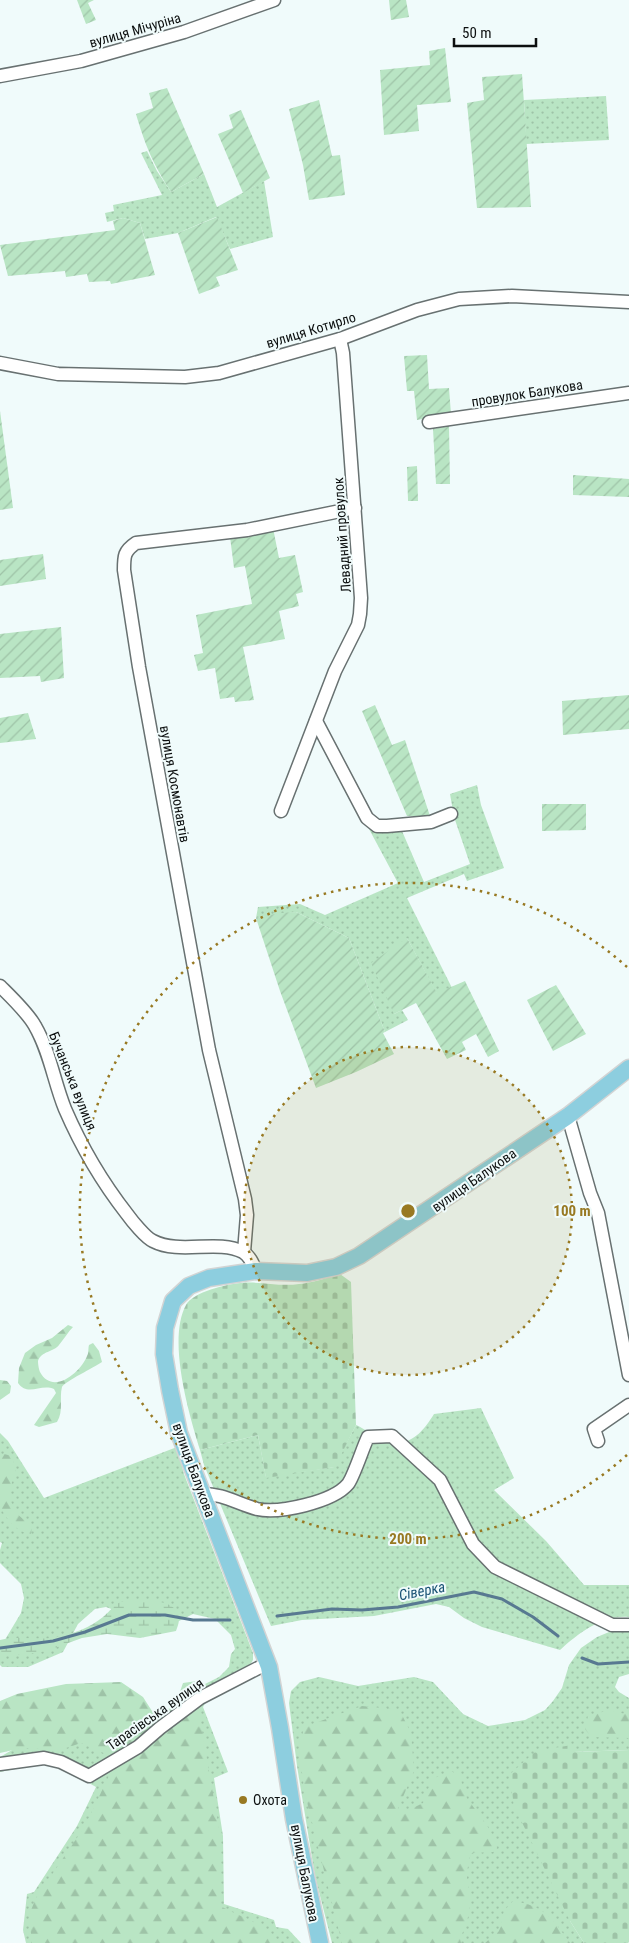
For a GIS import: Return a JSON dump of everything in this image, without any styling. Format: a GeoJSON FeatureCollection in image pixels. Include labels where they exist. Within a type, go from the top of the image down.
{"type":"FeatureCollection","features":[{"type":"Feature","properties":{"kind":"main road","name":"вулиця Балукова"},"geometry":{"type":"LineString","coordinates":[[320,1943],[296,1829],[269,1667],[179,1433],[164,1354],[164,1328],[173,1301],[189,1286],[210,1278],[256,1271],[306,1273],[336,1267],[359,1256],[568,1116],[629,1068]]}},
{"type":"Feature","properties":{"kind":"street","name":"вулиця Мічуріна"},"geometry":{"type":"LineString","coordinates":[[0,76],[81,61],[184,32],[274,0]]}},
{"type":"Feature","properties":{"kind":"street","name":"вулиця Котирло"},"geometry":{"type":"LineString","coordinates":[[0,363],[58,374],[185,377],[219,373],[340,339],[417,310],[459,299],[512,296],[629,302]]}},
{"type":"Feature","properties":{"kind":"street","name":"Левадний провулок"},"geometry":{"type":"LineString","coordinates":[[281,811],[335,671],[358,625],[360,614],[361,598],[355,508],[343,353],[340,339]]}},
{"type":"Feature","properties":{"kind":"street","name":"провулок Балукова"},"geometry":{"type":"LineString","coordinates":[[429,422],[629,392]]}},
{"type":"Feature","properties":{"kind":"street","name":"вулиця Космонавтів"},"geometry":{"type":"LineString","coordinates":[[244,1252],[247,1215],[245,1199],[209,1050],[139,667],[124,570],[124,558],[128,548],[136,543],[247,530],[355,508]]}},
{"type":"Feature","properties":{"kind":"street"},"geometry":{"type":"LineString","coordinates":[[316,721],[367,818],[372,824],[387,826],[431,822],[451,814]]}},
{"type":"Feature","properties":{"kind":"street","name":"Бучанська вулиця"},"geometry":{"type":"LineString","coordinates":[[0,986],[35,1025],[65,1108],[105,1183],[128,1215],[152,1241],[190,1248],[217,1246],[244,1252]]}},
{"type":"Feature","properties":{"kind":"street"},"geometry":{"type":"LineString","coordinates":[[568,1116],[590,1193],[598,1213],[629,1375]]}},
{"type":"Feature","properties":{"kind":"street"},"geometry":{"type":"LineString","coordinates":[[244,1252],[252,1261],[256,1271]]}},
{"type":"Feature","properties":{"kind":"street"},"geometry":{"type":"LineString","coordinates":[[598,1441],[594,1429],[629,1406]]}},
{"type":"Feature","properties":{"kind":"street"},"geometry":{"type":"LineString","coordinates":[[201,1494],[214,1494],[259,1509],[293,1509],[329,1497],[348,1484],[368,1437],[392,1436],[440,1480],[473,1544],[495,1568],[612,1625],[629,1625]]}},
{"type":"Feature","properties":{"kind":"street","name":"Тарасівська вулиця"},"geometry":{"type":"LineString","coordinates":[[0,1764],[44,1758],[61,1762],[89,1776],[138,1747],[200,1698],[262,1666],[269,1667]]}},
{"type":"Feature","properties":{"kind":"green space"},"geometry":{"type":"Polygon","coordinates":[[[77,0],[94,0],[88,3],[96,20],[86,24],[77,0]]]}},
{"type":"Feature","properties":{"kind":"green space"},"geometry":{"type":"Polygon","coordinates":[[[389,0],[406,0],[409,17],[391,20],[389,0]]]}},
{"type":"Feature","properties":{"kind":"green space"},"geometry":{"type":"Polygon","coordinates":[[[445,48],[451,102],[417,105],[419,131],[384,135],[380,70],[430,65],[429,51],[445,48]]]}},
{"type":"Feature","properties":{"kind":"green space"},"geometry":{"type":"Polygon","coordinates":[[[522,74],[531,207],[477,208],[467,103],[484,100],[482,77],[522,74]]]}},
{"type":"Feature","properties":{"kind":"green space"},"geometry":{"type":"Polygon","coordinates":[[[167,88],[204,174],[171,192],[150,154],[136,114],[153,108],[149,93],[167,88]]]}},
{"type":"Feature","properties":{"kind":"green space"},"geometry":{"type":"Polygon","coordinates":[[[606,96],[609,140],[526,144],[524,100],[606,96]]]}},
{"type":"Feature","properties":{"kind":"green space"},"geometry":{"type":"Polygon","coordinates":[[[319,100],[332,156],[340,155],[345,195],[309,200],[303,165],[289,109],[319,100]]]}},
{"type":"Feature","properties":{"kind":"green space"},"geometry":{"type":"Polygon","coordinates":[[[241,110],[270,178],[243,193],[218,134],[233,128],[229,115],[241,110]]]}},
{"type":"Feature","properties":{"kind":"green space"},"geometry":{"type":"Polygon","coordinates":[[[147,151],[171,192],[204,174],[217,207],[264,181],[273,237],[230,249],[216,217],[178,233],[145,239],[140,223],[123,218],[107,222],[105,213],[114,211],[113,205],[162,195],[141,153],[147,151]]]}},
{"type":"Feature","properties":{"kind":"green space"},"geometry":{"type":"Polygon","coordinates":[[[217,217],[238,270],[216,277],[220,286],[199,294],[178,233],[217,217]]]}},
{"type":"Feature","properties":{"kind":"green space"},"geometry":{"type":"Polygon","coordinates":[[[123,218],[140,223],[155,275],[111,284],[110,281],[89,282],[87,274],[66,277],[65,271],[8,276],[0,245],[115,230],[113,221],[123,218]]]}},
{"type":"Feature","properties":{"kind":"green space"},"geometry":{"type":"Polygon","coordinates":[[[427,355],[429,389],[449,388],[451,414],[417,420],[414,391],[407,391],[404,356],[427,355]]]}},
{"type":"Feature","properties":{"kind":"green space"},"geometry":{"type":"Polygon","coordinates":[[[0,411],[13,508],[0,510],[0,411]]]}},
{"type":"Feature","properties":{"kind":"green space"},"geometry":{"type":"Polygon","coordinates":[[[449,426],[450,484],[436,484],[433,429],[449,426]]]}},
{"type":"Feature","properties":{"kind":"green space"},"geometry":{"type":"Polygon","coordinates":[[[417,466],[418,501],[408,501],[407,467],[417,466]]]}},
{"type":"Feature","properties":{"kind":"green space"},"geometry":{"type":"Polygon","coordinates":[[[573,475],[629,479],[629,497],[573,495],[573,475]]]}},
{"type":"Feature","properties":{"kind":"green space"},"geometry":{"type":"Polygon","coordinates":[[[273,528],[279,558],[295,555],[303,592],[296,594],[299,606],[279,611],[285,639],[243,647],[254,700],[235,702],[234,697],[220,699],[215,668],[198,671],[194,655],[203,653],[196,615],[252,604],[245,566],[234,568],[230,537],[273,528]]]}},
{"type":"Feature","properties":{"kind":"green space"},"geometry":{"type":"Polygon","coordinates":[[[43,554],[46,579],[0,586],[0,560],[43,554]]]}},
{"type":"Feature","properties":{"kind":"green space"},"geometry":{"type":"Polygon","coordinates":[[[61,627],[64,678],[41,682],[40,676],[0,678],[0,634],[61,627]]]}},
{"type":"Feature","properties":{"kind":"green space"},"geometry":{"type":"Polygon","coordinates":[[[629,695],[629,729],[563,735],[562,701],[629,695]]]}},
{"type":"Feature","properties":{"kind":"green space"},"geometry":{"type":"Polygon","coordinates":[[[375,705],[392,745],[405,740],[430,816],[407,816],[362,711],[375,705]]]}},
{"type":"Feature","properties":{"kind":"green space"},"geometry":{"type":"Polygon","coordinates":[[[28,713],[36,739],[0,743],[0,718],[28,713]]]}},
{"type":"Feature","properties":{"kind":"green space"},"geometry":{"type":"Polygon","coordinates":[[[477,785],[481,805],[504,868],[467,881],[464,874],[407,898],[452,988],[437,994],[407,938],[394,1014],[402,1010],[408,1020],[385,1032],[349,938],[296,912],[256,918],[258,907],[300,904],[325,915],[398,883],[369,829],[379,832],[402,831],[424,882],[470,864],[454,817],[450,794],[477,785]]]}},
{"type":"Feature","properties":{"kind":"green space"},"geometry":{"type":"Polygon","coordinates":[[[542,804],[586,804],[586,830],[542,831],[542,804]]]}},
{"type":"Feature","properties":{"kind":"green space"},"geometry":{"type":"Polygon","coordinates":[[[296,912],[349,938],[385,1032],[383,1033],[394,1054],[316,1088],[280,991],[256,918],[296,912]]]}},
{"type":"Feature","properties":{"kind":"green space"},"geometry":{"type":"Polygon","coordinates":[[[407,938],[437,993],[465,981],[499,1051],[488,1057],[476,1034],[462,1042],[466,1050],[447,1059],[416,1003],[394,1014],[371,963],[407,938]]]}},
{"type":"Feature","properties":{"kind":"green space"},"geometry":{"type":"Polygon","coordinates":[[[556,985],[586,1034],[553,1051],[527,1000],[556,985]]]}},
{"type":"Feature","properties":{"kind":"green space"},"geometry":{"type":"Polygon","coordinates":[[[340,1274],[351,1282],[356,1425],[335,1467],[266,1478],[258,1435],[200,1450],[190,1417],[179,1357],[181,1320],[186,1305],[196,1296],[227,1285],[248,1283],[292,1285],[340,1274]]]}},
{"type":"Feature","properties":{"kind":"green space"},"geometry":{"type":"Polygon","coordinates":[[[68,1325],[73,1327],[59,1345],[42,1355],[38,1361],[40,1372],[46,1379],[52,1382],[59,1382],[73,1374],[84,1362],[88,1355],[89,1345],[93,1343],[99,1351],[102,1362],[62,1387],[60,1413],[57,1422],[39,1427],[34,1425],[56,1393],[54,1389],[49,1388],[26,1389],[22,1387],[18,1383],[19,1368],[25,1353],[36,1345],[52,1338],[68,1325]]]}},
{"type":"Feature","properties":{"kind":"green space"},"geometry":{"type":"Polygon","coordinates":[[[0,1380],[7,1381],[11,1386],[10,1393],[0,1400],[0,1380]]]}},
{"type":"Feature","properties":{"kind":"green space"},"geometry":{"type":"Polygon","coordinates":[[[481,1408],[514,1478],[494,1490],[546,1541],[584,1585],[629,1585],[629,1617],[619,1617],[600,1622],[575,1637],[560,1650],[482,1627],[464,1618],[449,1607],[436,1604],[374,1616],[302,1620],[271,1626],[204,1465],[200,1450],[258,1435],[266,1477],[334,1467],[356,1425],[383,1439],[398,1443],[417,1436],[434,1414],[481,1408]]]}},
{"type":"Feature","properties":{"kind":"green space"},"geometry":{"type":"Polygon","coordinates":[[[0,1433],[8,1441],[44,1498],[177,1447],[184,1474],[253,1653],[253,1660],[248,1668],[207,1700],[203,1707],[228,1772],[214,1778],[223,1836],[224,1904],[274,1920],[276,1927],[288,1929],[301,1943],[26,1943],[23,1930],[27,1894],[34,1892],[77,1826],[96,1787],[66,1770],[46,1763],[0,1772],[0,1757],[29,1740],[147,1723],[163,1710],[177,1707],[201,1686],[219,1677],[229,1667],[231,1654],[235,1649],[231,1635],[215,1619],[193,1614],[151,1635],[114,1610],[106,1607],[95,1609],[78,1624],[63,1652],[28,1667],[2,1667],[0,1665],[0,1648],[21,1613],[24,1598],[21,1584],[0,1563],[2,1543],[0,1542],[0,1433]]]}},
{"type":"Feature","properties":{"kind":"green space"},"geometry":{"type":"Polygon","coordinates":[[[0,1455],[12,1456],[16,1470],[9,1491],[10,1499],[15,1512],[32,1527],[31,1534],[16,1528],[5,1516],[0,1506],[0,1455]]]}},
{"type":"Feature","properties":{"kind":"green space"},"geometry":{"type":"Polygon","coordinates":[[[127,1600],[155,1601],[172,1607],[177,1612],[179,1620],[176,1631],[140,1638],[107,1634],[82,1638],[46,1651],[21,1655],[0,1654],[0,1640],[50,1638],[69,1634],[93,1624],[116,1605],[127,1600]]]}},
{"type":"Feature","properties":{"kind":"green space"},"geometry":{"type":"Polygon","coordinates":[[[614,1630],[629,1630],[629,1674],[619,1677],[615,1687],[629,1698],[629,1750],[574,1752],[570,1921],[584,1943],[332,1943],[315,1876],[297,1766],[289,1703],[291,1691],[300,1682],[319,1677],[358,1686],[414,1677],[433,1682],[463,1714],[488,1726],[525,1720],[545,1710],[553,1701],[562,1688],[569,1665],[581,1648],[597,1637],[614,1630]]]}},
{"type":"Feature","properties":{"kind":"green space"},"geometry":{"type":"Polygon","coordinates":[[[197,1681],[197,1702],[220,1834],[220,1906],[261,1926],[280,1943],[32,1943],[29,1915],[36,1898],[85,1826],[117,1759],[81,1743],[60,1750],[22,1748],[0,1753],[0,1701],[17,1694],[66,1684],[121,1682],[143,1697],[159,1722],[176,1703],[183,1683],[197,1681]]]}},
{"type":"Feature","properties":{"kind":"green space"},"geometry":{"type":"Polygon","coordinates":[[[362,1706],[391,1709],[402,1715],[411,1733],[414,1771],[397,1811],[407,1811],[423,1803],[432,1779],[451,1771],[460,1776],[467,1799],[485,1823],[495,1841],[497,1848],[493,1852],[471,1853],[467,1869],[467,1880],[472,1895],[467,1922],[460,1939],[461,1943],[342,1943],[305,1794],[299,1751],[304,1727],[362,1706]]]}},
{"type":"Feature","properties":{"kind":"green space"},"geometry":{"type":"Polygon","coordinates":[[[609,1710],[629,1715],[629,1738],[591,1737],[585,1729],[588,1716],[609,1710]]]}},
{"type":"Feature","properties":{"kind":"green space"},"geometry":{"type":"Polygon","coordinates":[[[572,1745],[575,1752],[629,1750],[628,1943],[584,1943],[570,1921],[514,1806],[509,1775],[536,1751],[572,1745]]]}},
{"type":"Feature","properties":{"kind":"green space"},"geometry":{"type":"Polygon","coordinates":[[[513,1901],[533,1906],[547,1915],[570,1943],[485,1943],[499,1931],[504,1911],[513,1901]]]}},
{"type":"Feature","properties":{"kind":"waterway","name":"Сіверка"},"geometry":{"type":"LineString","coordinates":[[277,1616],[332,1609],[362,1610],[398,1607],[474,1592],[502,1599],[533,1617],[558,1636]]}},
{"type":"Feature","properties":{"kind":"waterway","name":"Сіверка"},"geometry":{"type":"LineString","coordinates":[[0,1648],[53,1641],[85,1632],[129,1615],[165,1615],[193,1620],[230,1620]]}},
{"type":"Feature","properties":{"kind":"waterway","name":"Сіверка"},"geometry":{"type":"LineString","coordinates":[[582,1658],[598,1664],[629,1662]]}},
{"type":"Feature","properties":{"kind":"place","name":"Охота"},"geometry":{"type":"Point","coordinates":[243,1800]}}]}
